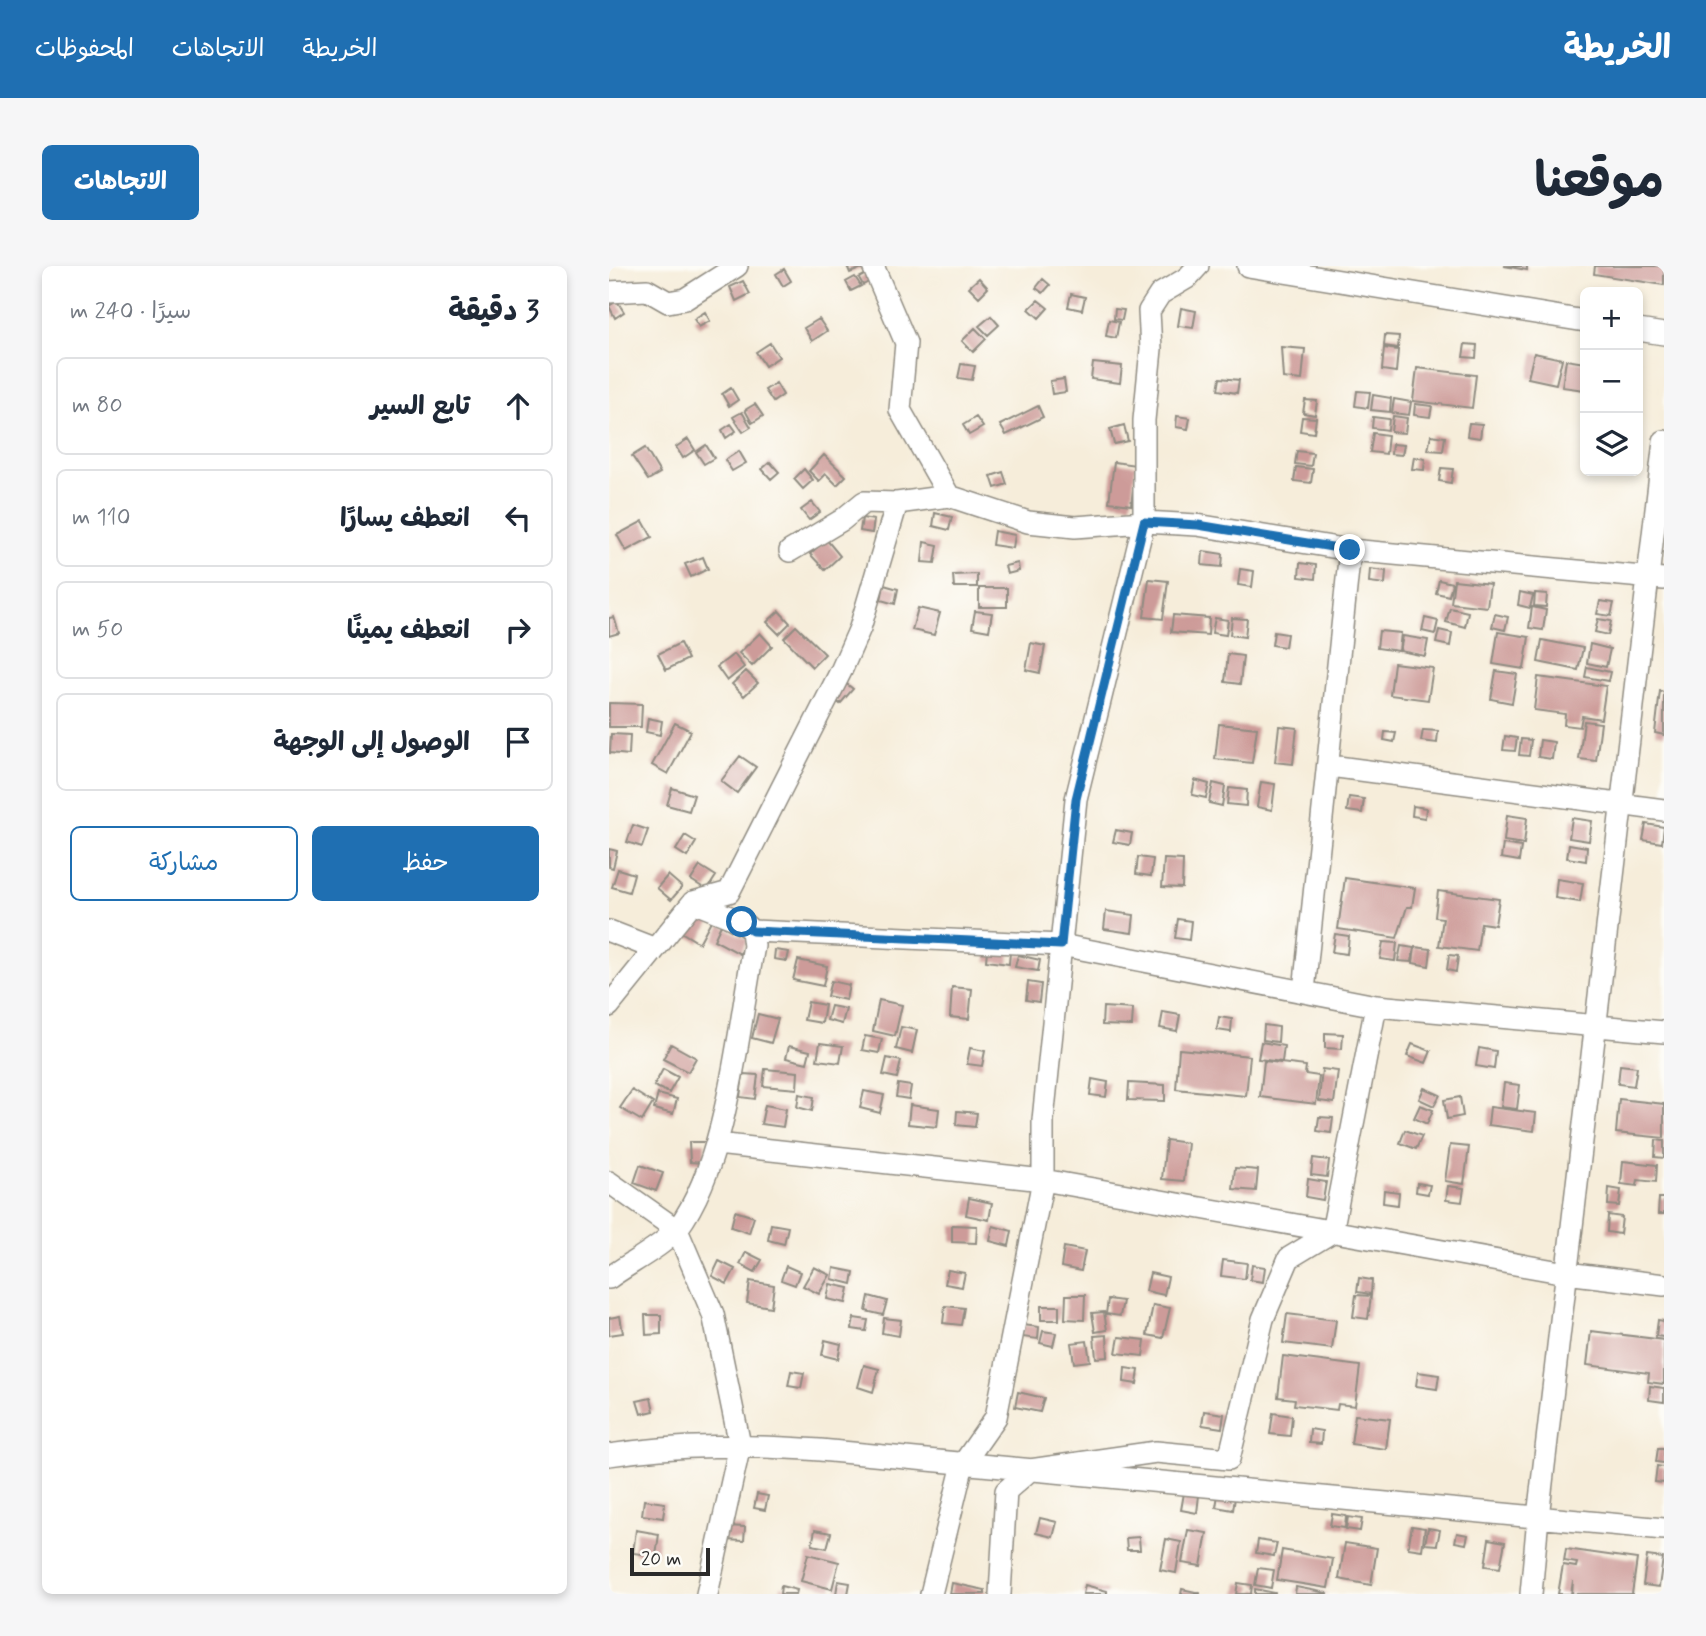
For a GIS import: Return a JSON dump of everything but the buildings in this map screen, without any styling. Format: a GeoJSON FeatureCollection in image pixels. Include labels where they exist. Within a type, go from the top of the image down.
{"type":"FeatureCollection","features":[{"type":"Feature","properties":{"kind":"street"},"geometry":{"type":"LineString","coordinates":[[609,292],[647,290],[667,302],[676,301],[685,299],[737,266]]}},
{"type":"Feature","properties":{"kind":"street"},"geometry":{"type":"LineString","coordinates":[[873,266],[907,343],[900,410],[949,496]]}},
{"type":"Feature","properties":{"kind":"street"},"geometry":{"type":"LineString","coordinates":[[930,1594],[963,1464],[996,1417],[1043,1180],[1043,1120],[1076,799],[1144,522],[1144,420],[1151,349],[1149,310],[1160,294],[1187,278],[1198,266]]}},
{"type":"Feature","properties":{"kind":"street"},"geometry":{"type":"LineString","coordinates":[[1248,266],[1580,320]]}},
{"type":"Feature","properties":{"kind":"street"},"geometry":{"type":"LineString","coordinates":[[1643,331],[1664,334]]}},
{"type":"Feature","properties":{"kind":"street"},"geometry":{"type":"LineString","coordinates":[[1531,1594],[1620,806],[1655,578],[1664,442]]}},
{"type":"Feature","properties":{"kind":"street"},"geometry":{"type":"LineString","coordinates":[[790,551],[842,520],[864,502],[897,503],[949,496],[1028,522],[1075,527],[1144,522],[1198,525],[1350,550],[1655,578]]}},
{"type":"Feature","properties":{"kind":"street"},"geometry":{"type":"LineString","coordinates":[[609,1006],[653,948],[693,902],[729,891],[860,628],[897,503]]}},
{"type":"Feature","properties":{"kind":"street"},"geometry":{"type":"LineString","coordinates":[[1304,991],[1330,766],[1350,550]]}},
{"type":"Feature","properties":{"kind":"street"},"geometry":{"type":"LineString","coordinates":[[1330,766],[1664,810]]}},
{"type":"Feature","properties":{"kind":"street"},"geometry":{"type":"LineString","coordinates":[[693,902],[742,922],[752,931],[1061,945],[1376,1006],[1664,1032]]}},
{"type":"Feature","properties":{"kind":"street"},"geometry":{"type":"LineString","coordinates":[[609,930],[653,948]]}},
{"type":"Feature","properties":{"kind":"street"},"geometry":{"type":"LineString","coordinates":[[609,1278],[677,1230],[703,1182],[717,1144],[754,946],[752,931]]}},
{"type":"Feature","properties":{"kind":"street"},"geometry":{"type":"LineString","coordinates":[[1000,1594],[1006,1491],[1030,1470],[1156,1452],[1229,1459],[1263,1319],[1289,1258],[1332,1232],[1376,1006]]}},
{"type":"Feature","properties":{"kind":"street"},"geometry":{"type":"LineString","coordinates":[[717,1144],[1043,1180],[1566,1273],[1664,1285]]}},
{"type":"Feature","properties":{"kind":"street"},"geometry":{"type":"LineString","coordinates":[[609,1182],[677,1230],[713,1314],[740,1445],[707,1594]]}},
{"type":"Feature","properties":{"kind":"street"},"geometry":{"type":"LineString","coordinates":[[609,1455],[655,1448],[740,1445],[1664,1529]]}},
{"type":"Feature","properties":{"kind":"route"},"geometry":{"type":"LineString","coordinates":[[742,922],[752,931],[1061,945],[1076,799],[1144,522],[1198,525],[1350,550]]}}]}
